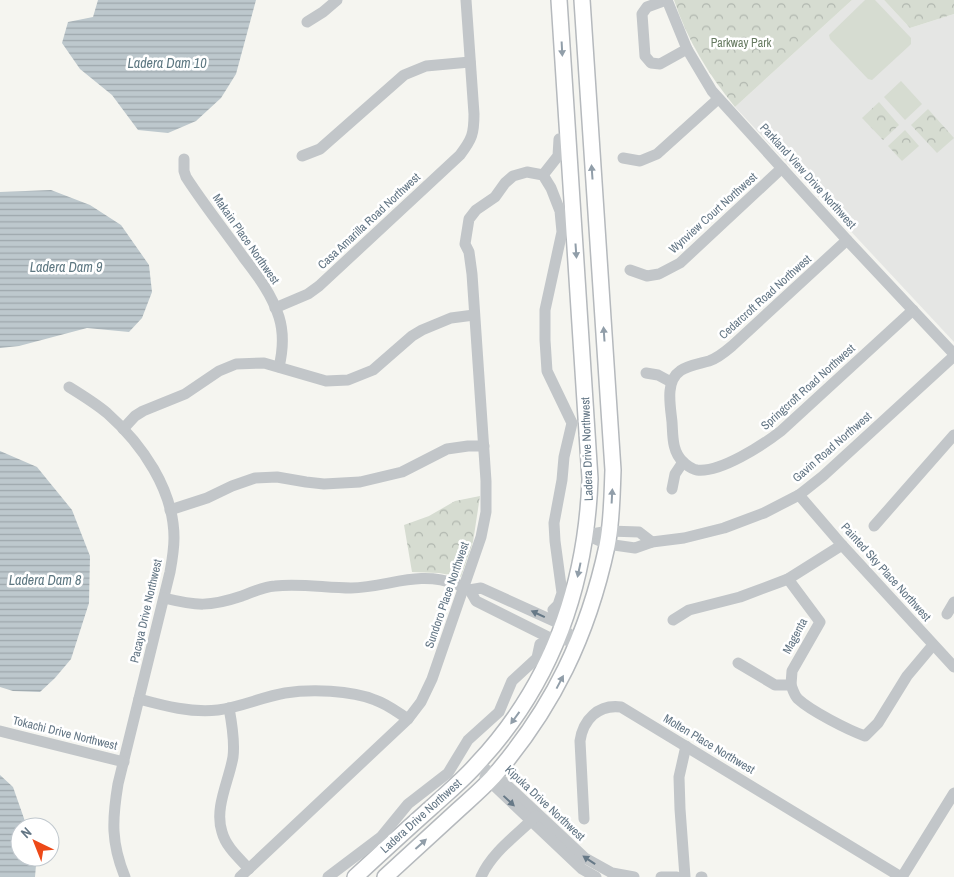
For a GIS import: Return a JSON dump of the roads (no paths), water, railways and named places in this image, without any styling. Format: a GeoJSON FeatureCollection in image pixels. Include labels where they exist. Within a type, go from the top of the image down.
{"type":"FeatureCollection","features":[{"type":"Feature","properties":{"kind":"main road","name":"Ladera Drive Northwest"},"geometry":{"type":"LineString","coordinates":[[355,877],[476,766],[517,717],[544,671],[555,631],[572,600],[586,535],[589,511],[589,469],[559,0]]}},
{"type":"Feature","properties":{"kind":"main road","name":"Ladera Drive Northwest"},"geometry":{"type":"LineString","coordinates":[[385,877],[492,778],[514,752],[551,698],[566,670],[590,610],[608,538],[613,470],[582,0]]}},
{"type":"Feature","properties":{"kind":"street"},"geometry":{"type":"LineString","coordinates":[[307,22],[337,0]]}},
{"type":"Feature","properties":{"kind":"street"},"geometry":{"type":"LineString","coordinates":[[302,156],[320,150],[404,75],[426,66],[470,62],[466,0]]}},
{"type":"Feature","properties":{"kind":"street"},"geometry":{"type":"LineString","coordinates":[[666,0],[647,7],[642,14],[645,56],[651,63],[660,64],[687,49]]}},
{"type":"Feature","properties":{"kind":"street","name":"Parkland View Drive Northwest"},"geometry":{"type":"LineString","coordinates":[[666,0],[687,49],[718,99],[954,355]]}},
{"type":"Feature","properties":{"kind":"street","name":"Casa Amarilla Road Northwest"},"geometry":{"type":"LineString","coordinates":[[275,308],[308,294],[319,286],[460,156],[471,141],[474,128],[470,62]]}},
{"type":"Feature","properties":{"kind":"street"},"geometry":{"type":"LineString","coordinates":[[623,158],[640,161],[657,154],[718,99]]}},
{"type":"Feature","properties":{"kind":"street"},"geometry":{"type":"LineString","coordinates":[[555,631],[553,610],[558,605],[562,593],[554,542],[554,523],[564,457],[572,422],[547,371],[546,310],[562,232],[560,211],[543,174],[558,156],[559,139]]}},
{"type":"Feature","properties":{"kind":"street","name":"Makain Place Northwest"},"geometry":{"type":"LineString","coordinates":[[184,159],[186,177],[257,276],[275,308],[282,336],[282,355],[279,366]]}},
{"type":"Feature","properties":{"kind":"street","name":"Wynview Court Northwest"},"geometry":{"type":"LineString","coordinates":[[630,270],[647,276],[671,269],[690,254],[782,168]]}},
{"type":"Feature","properties":{"kind":"street","name":"Sundoro Place Northwest"},"geometry":{"type":"LineString","coordinates":[[240,877],[408,719],[421,702],[432,679],[467,589],[486,517],[487,496],[472,274],[469,252],[465,244],[469,219],[476,210],[495,198],[505,183],[513,176],[527,172],[543,174]]}},
{"type":"Feature","properties":{"kind":"street","name":"Cedarcroft Road Northwest"},"geometry":{"type":"LineString","coordinates":[[671,382],[688,365],[720,356],[847,240]]}},
{"type":"Feature","properties":{"kind":"street","name":"Springcroft Road Northwest"},"geometry":{"type":"LineString","coordinates":[[683,462],[696,470],[705,470],[746,455],[762,445],[781,431],[913,310]]}},
{"type":"Feature","properties":{"kind":"street"},"geometry":{"type":"LineString","coordinates":[[123,428],[143,411],[185,394],[226,367],[251,362],[264,363],[326,381],[348,380],[373,370],[412,336],[422,330],[451,318],[474,315]]}},
{"type":"Feature","properties":{"kind":"street","name":"Gavin Road Northwest"},"geometry":{"type":"LineString","coordinates":[[586,535],[608,538],[635,548],[652,542],[684,538],[724,528],[764,513],[799,495],[823,476],[954,355]]}},
{"type":"Feature","properties":{"kind":"street"},"geometry":{"type":"LineString","coordinates":[[646,373],[658,375],[671,382],[669,393],[674,450],[683,462],[675,474],[672,489]]}},
{"type":"Feature","properties":{"kind":"street","name":"Pacaya Drive Northwest"},"geometry":{"type":"LineString","coordinates":[[69,387],[99,408],[134,440],[164,490],[173,526],[174,549],[164,598],[118,784],[113,821],[115,844],[125,877]]}},
{"type":"Feature","properties":{"kind":"street"},"geometry":{"type":"LineString","coordinates":[[874,526],[954,435]]}},
{"type":"Feature","properties":{"kind":"street"},"geometry":{"type":"LineString","coordinates":[[170,510],[207,498],[255,478],[277,477],[324,484],[360,482],[402,472],[447,450],[468,446],[484,446]]}},
{"type":"Feature","properties":{"kind":"street","name":"Painted Sky Place Northwest"},"geometry":{"type":"LineString","coordinates":[[799,495],[842,545],[954,667]]}},
{"type":"Feature","properties":{"kind":"street"},"geometry":{"type":"LineString","coordinates":[[673,620],[689,610],[740,597],[788,578],[842,545]]}},
{"type":"Feature","properties":{"kind":"street"},"geometry":{"type":"LineString","coordinates":[[164,598],[190,604],[207,605],[272,586],[353,588],[386,585],[419,578],[445,580],[467,589],[481,588],[556,622],[555,631],[540,644],[537,658],[512,681],[496,716],[468,740],[448,773],[408,804],[381,837],[328,877]]}},
{"type":"Feature","properties":{"kind":"street","name":"Magenta"},"geometry":{"type":"LineString","coordinates":[[788,578],[820,622],[792,671],[791,685]]}},
{"type":"Feature","properties":{"kind":"street"},"geometry":{"type":"LineString","coordinates":[[467,589],[476,601],[548,637],[555,631]]}},
{"type":"Feature","properties":{"kind":"street"},"geometry":{"type":"LineString","coordinates":[[947,614],[954,602]]}},
{"type":"Feature","properties":{"kind":"street"},"geometry":{"type":"LineString","coordinates":[[555,631],[578,642]]}},
{"type":"Feature","properties":{"kind":"street"},"geometry":{"type":"LineString","coordinates":[[738,663],[775,685],[791,685],[794,692],[805,704],[850,730],[865,736],[878,724],[908,676],[934,645]]}},
{"type":"Feature","properties":{"kind":"street"},"geometry":{"type":"LineString","coordinates":[[139,699],[178,708],[205,710],[229,708],[284,693],[348,693],[375,700],[408,719]]}},
{"type":"Feature","properties":{"kind":"street","name":"Molten Place Northwest"},"geometry":{"type":"LineString","coordinates":[[584,819],[581,731],[594,713],[603,708],[621,707],[902,877]]}},
{"type":"Feature","properties":{"kind":"street"},"geometry":{"type":"LineString","coordinates":[[229,708],[234,749],[220,810],[220,825],[224,839],[249,869]]}},
{"type":"Feature","properties":{"kind":"street","name":"Tokachi Drive Northwest"},"geometry":{"type":"LineString","coordinates":[[0,731],[124,762]]}},
{"type":"Feature","properties":{"kind":"street"},"geometry":{"type":"LineString","coordinates":[[685,877],[679,777],[686,746]]}},
{"type":"Feature","properties":{"kind":"street","name":"Kipuka Drive Northwest"},"geometry":{"type":"LineString","coordinates":[[476,766],[492,778],[535,818],[585,858],[601,875],[612,873],[634,877]]}},
{"type":"Feature","properties":{"kind":"street"},"geometry":{"type":"LineString","coordinates":[[902,877],[953,795]]}},
{"type":"Feature","properties":{"kind":"street"},"geometry":{"type":"LineString","coordinates":[[481,877],[487,864],[497,853],[535,818]]}},
{"type":"Feature","properties":{"kind":"street"},"geometry":{"type":"LineString","coordinates":[[661,877],[678,877]]}},
{"type":"Feature","properties":{"kind":"water","name":"Ladera Dam 10"},"geometry":{"type":"Polygon","coordinates":[[[98,0],[256,0],[236,74],[221,98],[196,121],[168,133],[138,130],[112,95],[80,69],[62,43],[68,22],[93,17],[98,0]]]}},
{"type":"Feature","properties":{"kind":"water","name":"Ladera Dam 9"},"geometry":{"type":"Polygon","coordinates":[[[51,190],[90,205],[121,225],[149,265],[152,292],[142,318],[129,332],[87,328],[19,346],[0,348],[0,192],[51,190]]]}},
{"type":"Feature","properties":{"kind":"water","name":"Ladera Dam 8"},"geometry":{"type":"Polygon","coordinates":[[[0,451],[37,467],[72,510],[90,556],[89,603],[71,659],[40,692],[13,691],[0,687],[0,451]]]}},
{"type":"Feature","properties":{"kind":"water"},"geometry":{"type":"Polygon","coordinates":[[[0,775],[13,787],[24,817],[10,817],[10,867],[36,867],[35,877],[0,877],[0,775]]]}},
{"type":"Feature","properties":{"kind":"park label","name":"Parkway Park"},"geometry":{"type":"Point","coordinates":[741,43]}}]}
